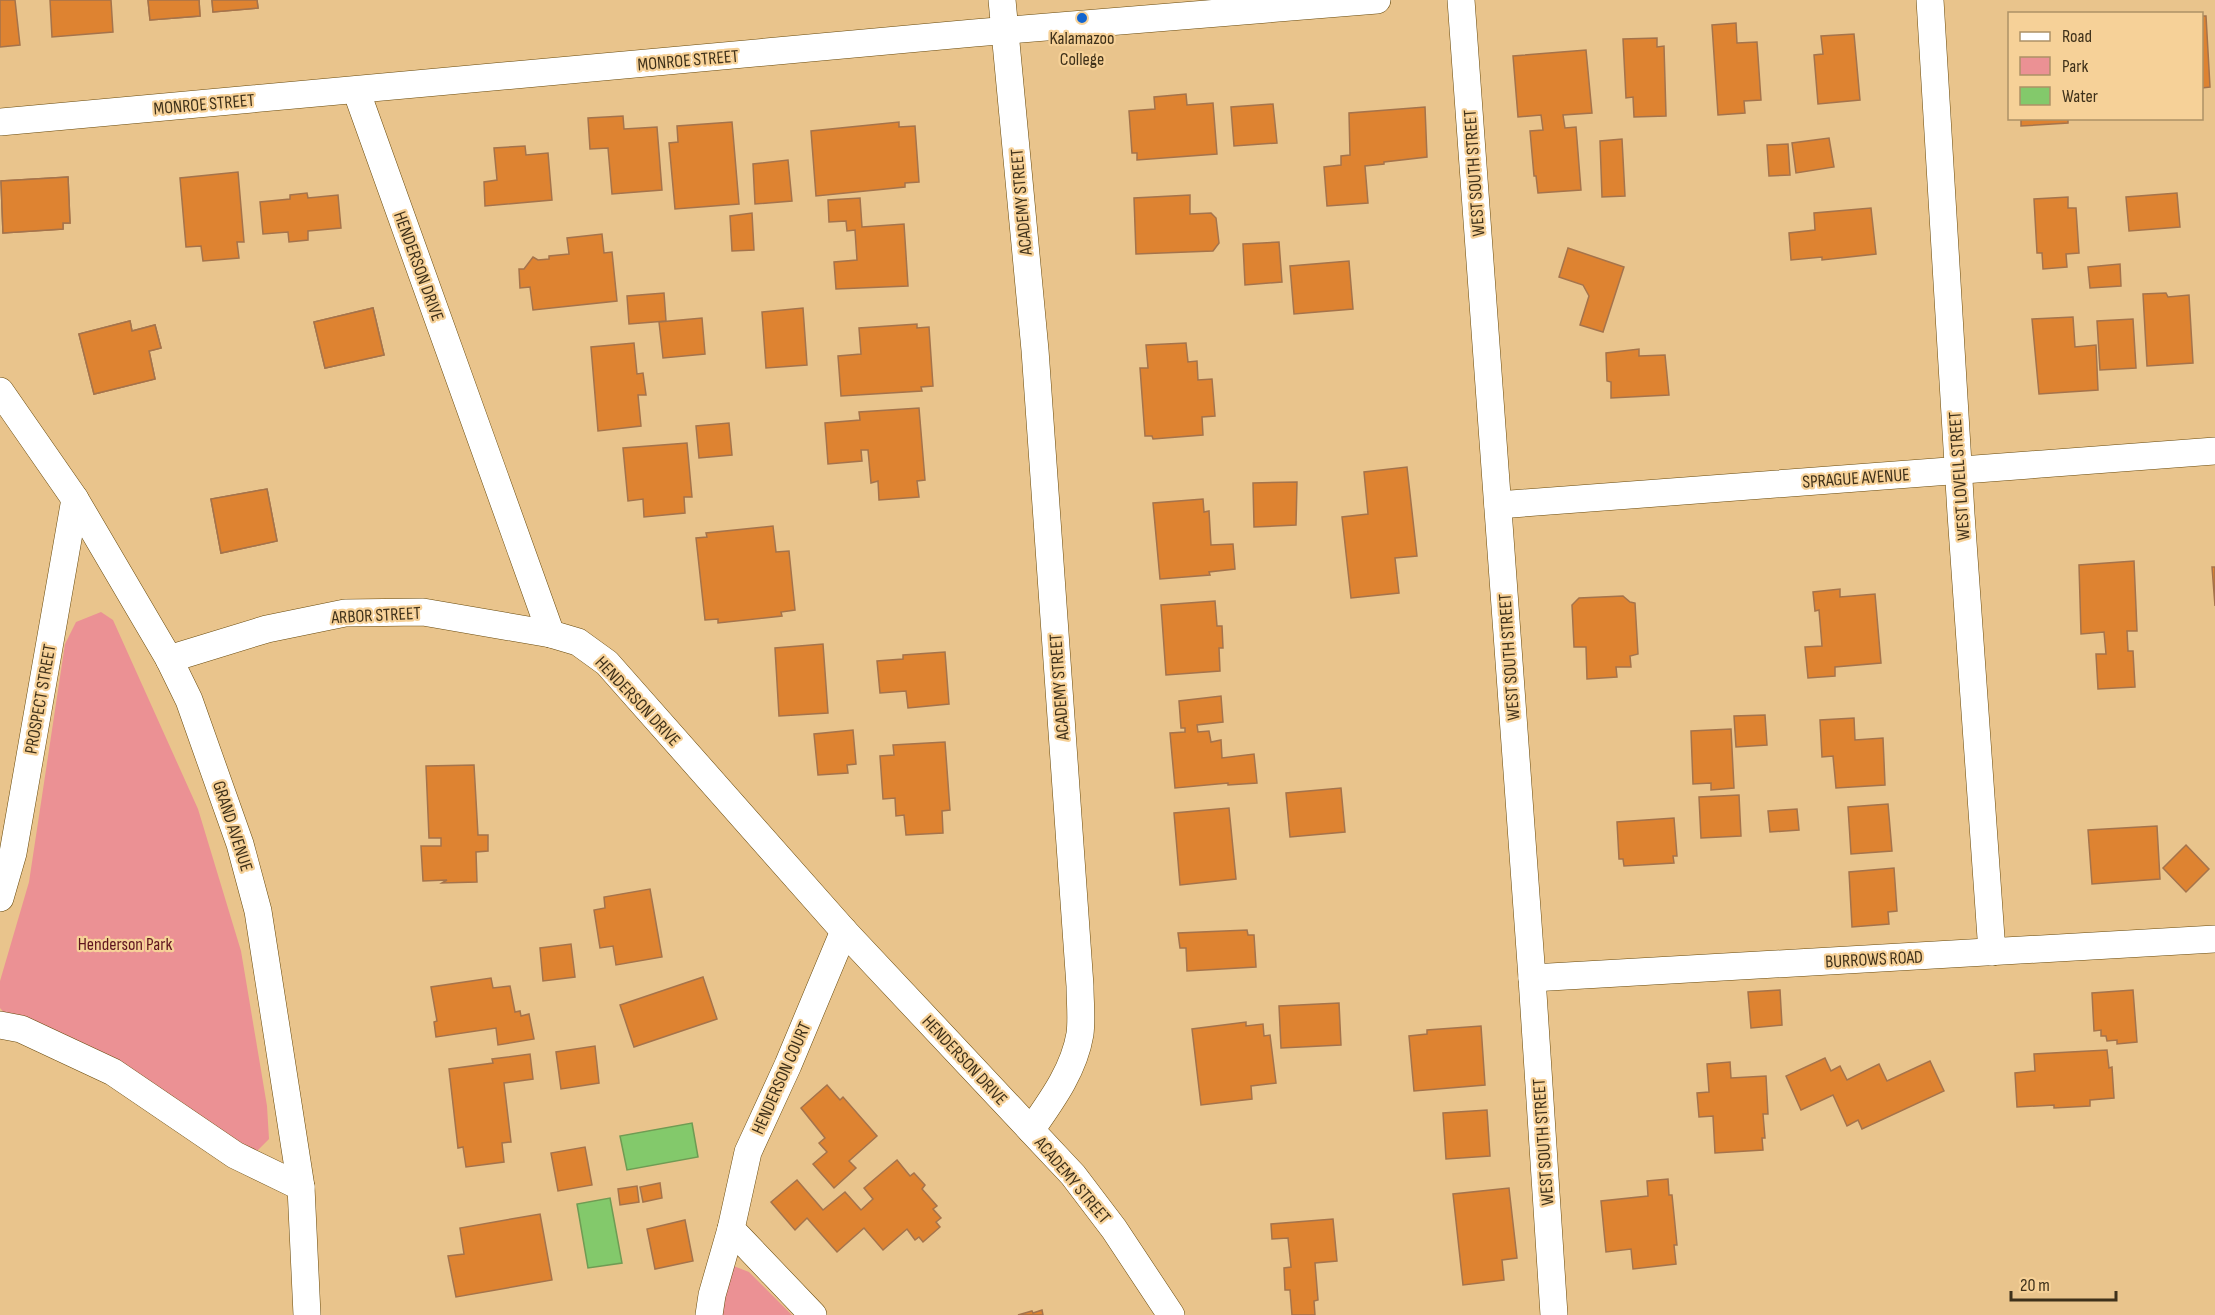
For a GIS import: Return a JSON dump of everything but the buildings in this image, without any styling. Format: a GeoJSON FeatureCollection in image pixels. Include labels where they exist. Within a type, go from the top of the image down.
{"type":"FeatureCollection","features":[{"type":"Feature","properties":{"kind":"street","name":"ACADEMY STREET"},"geometry":{"type":"LineString","coordinates":[[1002,0],[1035,350],[1080,986],[1080,1034],[1072,1061],[1060,1087],[1031,1130],[1073,1175],[1114,1229],[1171,1315]]}},
{"type":"Feature","properties":{"kind":"street","name":"MONROE STREET"},"geometry":{"type":"LineString","coordinates":[[0,122],[1004,31],[1377,0]]}},
{"type":"Feature","properties":{"kind":"street","name":"WEST SOUTH STREET"},"geometry":{"type":"LineString","coordinates":[[1461,0],[1532,978],[1554,1315]]}},
{"type":"Feature","properties":{"kind":"street","name":"WEST LOVELL STREET"},"geometry":{"type":"LineString","coordinates":[[1930,0],[1992,952]]}},
{"type":"Feature","properties":{"kind":"street","name":"HENDERSON DRIVE"},"geometry":{"type":"LineString","coordinates":[[356,90],[550,634],[578,642],[607,663],[844,932],[1031,1130]]}},
{"type":"Feature","properties":{"kind":"street","name":"GRAND AVENUE"},"geometry":{"type":"LineString","coordinates":[[0,391],[75,499],[169,659],[189,700],[240,844],[258,911],[301,1187],[307,1315]]}},
{"type":"Feature","properties":{"kind":"street","name":"SPRAGUE AVENUE"},"geometry":{"type":"LineString","coordinates":[[1498,505],[2215,451]]}},
{"type":"Feature","properties":{"kind":"street","name":"PROSPECT STREET"},"geometry":{"type":"LineString","coordinates":[[0,898],[13,853],[75,499]]}},
{"type":"Feature","properties":{"kind":"street","name":"ARBOR STREET"},"geometry":{"type":"LineString","coordinates":[[169,659],[267,629],[345,613],[423,612],[550,634]]}},
{"type":"Feature","properties":{"kind":"street","name":"HENDERSON COURT"},"geometry":{"type":"LineString","coordinates":[[709,1315],[748,1152],[789,1065],[844,932]]}},
{"type":"Feature","properties":{"kind":"street","name":"BURROWS ROAD"},"geometry":{"type":"LineString","coordinates":[[1532,978],[2215,939]]}},
{"type":"Feature","properties":{"kind":"street"},"geometry":{"type":"LineString","coordinates":[[0,1025],[21,1029],[113,1072],[235,1155],[301,1187]]}},
{"type":"Feature","properties":{"kind":"street"},"geometry":{"type":"LineString","coordinates":[[731,1229],[813,1315]]}},
{"type":"Feature","properties":{"kind":"green space","name":"Henderson Park"},"geometry":{"type":"Polygon","coordinates":[[[101,612],[113,620],[198,809],[241,951],[267,1106],[269,1139],[253,1155],[5,1014],[0,1008],[0,981],[29,882],[65,644],[76,622],[101,612]]]}},
{"type":"Feature","properties":{"kind":"green space"},"geometry":{"type":"Polygon","coordinates":[[[731,1265],[749,1272],[792,1315],[716,1315],[731,1265]]]}},
{"type":"Feature","properties":{"kind":"water"},"geometry":{"type":"Polygon","coordinates":[[[692,1123],[698,1157],[627,1170],[620,1136],[692,1123]]]}},
{"type":"Feature","properties":{"kind":"water"},"geometry":{"type":"Polygon","coordinates":[[[610,1198],[622,1263],[588,1268],[577,1204],[610,1198]]]}},
{"type":"Feature","properties":{"kind":"place","name":"Kalamazoo College"},"geometry":{"type":"Point","coordinates":[1082,18]}}]}
